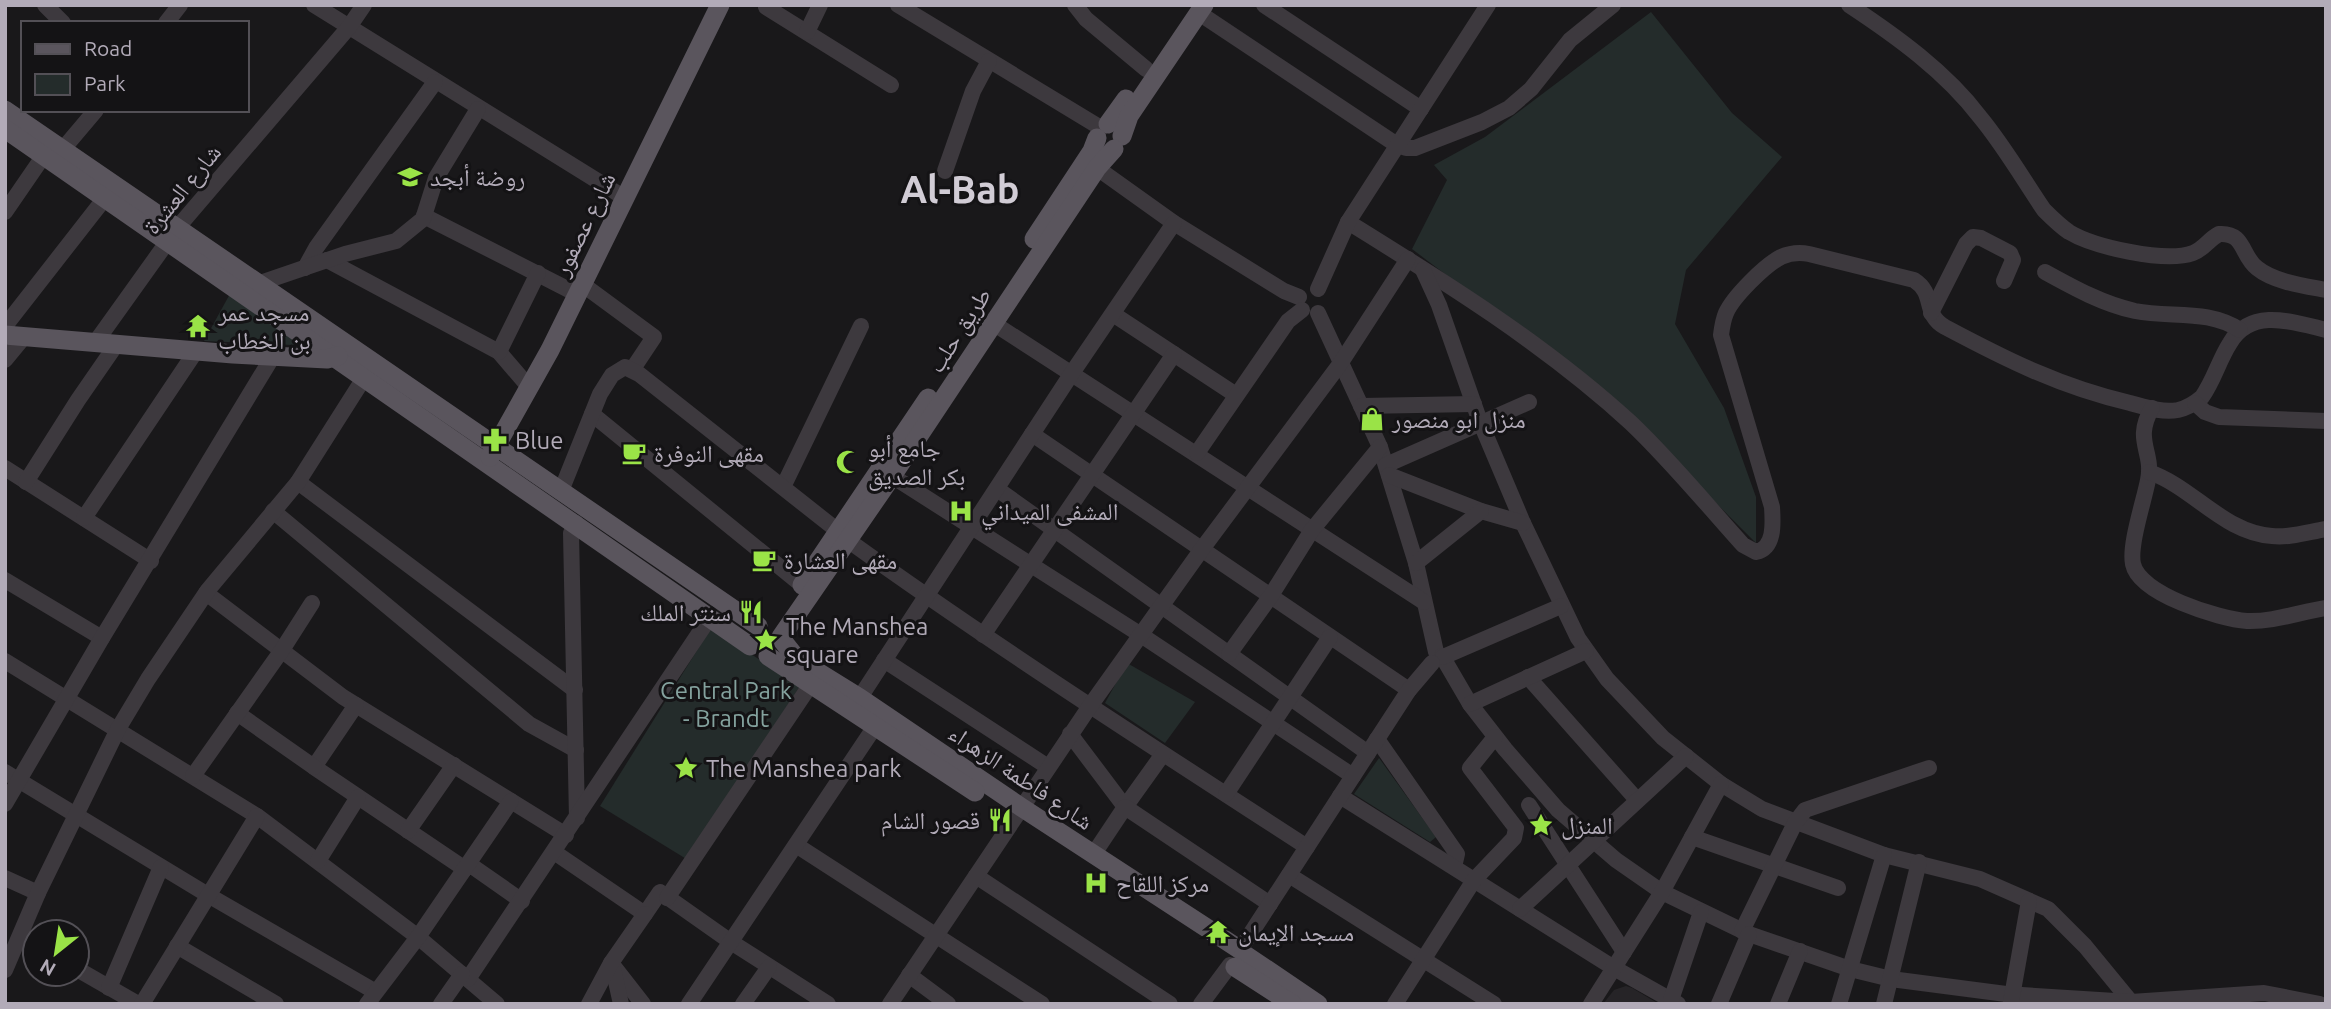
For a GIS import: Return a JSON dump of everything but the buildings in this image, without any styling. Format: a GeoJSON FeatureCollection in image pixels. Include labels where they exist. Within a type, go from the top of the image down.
{"type":"FeatureCollection","features":[{"type":"Feature","properties":{"kind":"main road","name":"شارع عصفور"},"geometry":{"type":"LineString","coordinates":[[492,454],[580,289],[720,5]]}},
{"type":"Feature","properties":{"kind":"main road"},"geometry":{"type":"LineString","coordinates":[[750,646],[750,636],[774,632],[844,536],[1068,186],[1094,148],[1109,135],[1146,69],[1197,8]]}},
{"type":"Feature","properties":{"kind":"main road","name":"طريق حلب"},"geometry":{"type":"LineString","coordinates":[[844,536],[892,477],[1097,168],[1109,135],[1126,120],[1197,8]]}},
{"type":"Feature","properties":{"kind":"main road"},"geometry":{"type":"LineString","coordinates":[[5,110],[53,149],[173,234],[334,357],[364,378],[492,454]]}},
{"type":"Feature","properties":{"kind":"main road"},"geometry":{"type":"LineString","coordinates":[[5,129],[53,149],[105,198],[260,283],[356,350],[492,454]]}},
{"type":"Feature","properties":{"kind":"main road"},"geometry":{"type":"LineString","coordinates":[[15,336],[327,359],[356,350]]}},
{"type":"Feature","properties":{"kind":"main road","name":"شارع فاطمة الزهراء"},"geometry":{"type":"LineString","coordinates":[[492,454],[561,491],[774,632],[797,659],[855,704],[1218,950],[1236,957],[1318,1004]]}},
{"type":"Feature","properties":{"kind":"main road","name":"شارع فاطمة الزهراء"},"geometry":{"type":"LineString","coordinates":[[492,454],[576,523],[710,617],[757,654],[768,656],[811,684],[855,704]]}},
{"type":"Feature","properties":{"kind":"main road"},"geometry":{"type":"LineString","coordinates":[[768,656],[776,652],[774,632],[802,585],[844,536]]}},
{"type":"Feature","properties":{"kind":"main road","name":"شارع فاطمة الزهراء"},"geometry":{"type":"LineString","coordinates":[[1018,812],[1094,855],[1236,957],[1292,1004]]}},
{"type":"Feature","properties":{"kind":"street"},"geometry":{"type":"LineString","coordinates":[[45,5],[61,21]]}},
{"type":"Feature","properties":{"kind":"street"},"geometry":{"type":"LineString","coordinates":[[168,21],[180,5]]}},
{"type":"Feature","properties":{"kind":"street"},"geometry":{"type":"LineString","coordinates":[[314,5],[625,198]]}},
{"type":"Feature","properties":{"kind":"street","name":"شارع العشرة"},"geometry":{"type":"LineString","coordinates":[[95,343],[173,234],[349,27],[364,5]]}},
{"type":"Feature","properties":{"kind":"street"},"geometry":{"type":"LineString","coordinates":[[807,32],[820,5]]}},
{"type":"Feature","properties":{"kind":"street"},"geometry":{"type":"LineString","coordinates":[[898,5],[1109,135]]}},
{"type":"Feature","properties":{"kind":"street"},"geometry":{"type":"LineString","coordinates":[[1075,5],[1086,19],[1146,69]]}},
{"type":"Feature","properties":{"kind":"street"},"geometry":{"type":"LineString","coordinates":[[1264,5],[1421,109]]}},
{"type":"Feature","properties":{"kind":"street"},"geometry":{"type":"LineString","coordinates":[[1318,289],[1348,222],[1488,5]]}},
{"type":"Feature","properties":{"kind":"street"},"geometry":{"type":"LineString","coordinates":[[1197,8],[1398,145],[1415,148],[1482,122],[1508,108],[1531,89],[1570,40],[1613,5]]}},
{"type":"Feature","properties":{"kind":"street"},"geometry":{"type":"LineString","coordinates":[[1849,5],[1896,38],[1952,86],[1979,114],[2045,210],[2071,233],[2128,252],[2176,255],[2199,250],[2219,234],[2232,234],[2241,242],[2252,263],[2263,272],[2326,290]]}},
{"type":"Feature","properties":{"kind":"street"},"geometry":{"type":"LineString","coordinates":[[766,7],[891,85]]}},
{"type":"Feature","properties":{"kind":"street"},"geometry":{"type":"LineString","coordinates":[[945,171],[973,91],[989,61]]}},
{"type":"Feature","properties":{"kind":"street"},"geometry":{"type":"LineString","coordinates":[[305,268],[316,248],[435,82]]}},
{"type":"Feature","properties":{"kind":"street"},"geometry":{"type":"LineString","coordinates":[[260,283],[327,260],[397,241],[424,216],[436,178],[478,108]]}},
{"type":"Feature","properties":{"kind":"street"},"geometry":{"type":"LineString","coordinates":[[5,212],[53,149],[94,112]]}},
{"type":"Feature","properties":{"kind":"street"},"geometry":{"type":"LineString","coordinates":[[1097,168],[1174,223],[1306,307],[1340,364],[1380,447],[1416,563],[1438,657],[1495,737],[1558,810],[1662,892],[1746,932],[1850,969],[1891,979],[2012,999],[2131,1002],[2261,998],[2321,1002]]}},
{"type":"Feature","properties":{"kind":"street"},"geometry":{"type":"LineString","coordinates":[[5,326],[105,198]]}},
{"type":"Feature","properties":{"kind":"street"},"geometry":{"type":"LineString","coordinates":[[424,216],[538,274],[580,289],[654,337],[632,370]]}},
{"type":"Feature","properties":{"kind":"street"},"geometry":{"type":"LineString","coordinates":[[1348,222],[1415,264],[1553,359],[1607,403],[1674,466],[1743,545],[1756,552],[1763,550],[1769,541],[1772,507],[1722,341],[1723,322],[1734,300],[1777,259],[1789,254],[1802,253],[1914,280],[1927,292],[1931,313],[1940,325],[2047,378],[2087,393],[2152,408],[2178,410],[2195,402],[2207,389],[2230,343],[2240,330],[2254,322],[2269,319],[2326,330]]}},
{"type":"Feature","properties":{"kind":"street"},"geometry":{"type":"LineString","coordinates":[[855,704],[1174,223]]}},
{"type":"Feature","properties":{"kind":"street"},"geometry":{"type":"LineString","coordinates":[[1931,313],[1965,244],[1973,237],[1981,238],[2010,253],[2013,260],[2004,281]]}},
{"type":"Feature","properties":{"kind":"street"},"geometry":{"type":"LineString","coordinates":[[327,260],[499,352],[529,387]]}},
{"type":"Feature","properties":{"kind":"street"},"geometry":{"type":"LineString","coordinates":[[890,1004],[1070,734],[1202,549],[1415,264]]}},
{"type":"Feature","properties":{"kind":"street"},"geometry":{"type":"LineString","coordinates":[[1415,264],[1438,305],[1481,422],[1561,606],[1606,679],[1663,738],[1721,784],[1762,809],[1884,855],[1980,879],[2048,909],[2085,946],[2131,1002]]}},
{"type":"Feature","properties":{"kind":"street"},"geometry":{"type":"LineString","coordinates":[[2045,272],[2083,293],[2124,308],[2151,313],[2210,316],[2240,330]]}},
{"type":"Feature","properties":{"kind":"street"},"geometry":{"type":"LineString","coordinates":[[499,352],[538,274]]}},
{"type":"Feature","properties":{"kind":"street"},"geometry":{"type":"LineString","coordinates":[[1306,307],[1305,290],[1318,289]]}},
{"type":"Feature","properties":{"kind":"street"},"geometry":{"type":"LineString","coordinates":[[1197,453],[1289,321],[1306,307],[1324,307],[1325,299],[1318,289]]}},
{"type":"Feature","properties":{"kind":"street"},"geometry":{"type":"LineString","coordinates":[[1113,314],[1236,395]]}},
{"type":"Feature","properties":{"kind":"street"},"geometry":{"type":"LineString","coordinates":[[993,323],[1424,602]]}},
{"type":"Feature","properties":{"kind":"street"},"geometry":{"type":"LineString","coordinates":[[783,487],[861,326]]}},
{"type":"Feature","properties":{"kind":"street"},"geometry":{"type":"LineString","coordinates":[[5,360],[15,336]]}},
{"type":"Feature","properties":{"kind":"street"},"geometry":{"type":"LineString","coordinates":[[26,481],[116,345]]}},
{"type":"Feature","properties":{"kind":"street"},"geometry":{"type":"LineString","coordinates":[[84,518],[196,351]]}},
{"type":"Feature","properties":{"kind":"street"},"geometry":{"type":"LineString","coordinates":[[984,635],[1174,354]]}},
{"type":"Feature","properties":{"kind":"street"},"geometry":{"type":"LineString","coordinates":[[5,804],[12,776],[69,698],[102,638],[273,356]]}},
{"type":"Feature","properties":{"kind":"street"},"geometry":{"type":"LineString","coordinates":[[561,491],[600,394],[612,375],[625,367],[632,370],[844,536],[926,596],[1307,847]]}},
{"type":"Feature","properties":{"kind":"street"},"geometry":{"type":"LineString","coordinates":[[5,970],[12,945],[75,816],[118,729],[148,679],[206,593],[298,482],[364,378]]}},
{"type":"Feature","properties":{"kind":"street"},"geometry":{"type":"LineString","coordinates":[[1387,470],[1481,422],[1529,402]]}},
{"type":"Feature","properties":{"kind":"street"},"geometry":{"type":"LineString","coordinates":[[2195,402],[2205,412],[2226,418],[2326,421]]}},
{"type":"Feature","properties":{"kind":"street"},"geometry":{"type":"LineString","coordinates":[[1361,406],[1474,404]]}},
{"type":"Feature","properties":{"kind":"street"},"geometry":{"type":"LineString","coordinates":[[2152,408],[2143,433],[2149,472],[2132,554],[2135,571],[2146,584],[2161,593],[2212,613],[2247,621],[2326,608]]}},
{"type":"Feature","properties":{"kind":"street"},"geometry":{"type":"LineString","coordinates":[[592,414],[802,585]]}},
{"type":"Feature","properties":{"kind":"street"},"geometry":{"type":"LineString","coordinates":[[1032,434],[1409,690]]}},
{"type":"Feature","properties":{"kind":"street"},"geometry":{"type":"LineString","coordinates":[[1229,654],[1270,597],[1312,530],[1380,447]]}},
{"type":"Feature","properties":{"kind":"street"},"geometry":{"type":"LineString","coordinates":[[5,468],[151,561]]}},
{"type":"Feature","properties":{"kind":"street"},"geometry":{"type":"LineString","coordinates":[[1387,470],[1481,511],[1523,523]]}},
{"type":"Feature","properties":{"kind":"street"},"geometry":{"type":"LineString","coordinates":[[2149,472],[2173,482],[2232,523],[2252,533],[2286,536],[2326,529]]}},
{"type":"Feature","properties":{"kind":"street"},"geometry":{"type":"LineString","coordinates":[[892,477],[1141,635],[1353,776]]}},
{"type":"Feature","properties":{"kind":"street"},"geometry":{"type":"LineString","coordinates":[[298,482],[575,690]]}},
{"type":"Feature","properties":{"kind":"street"},"geometry":{"type":"LineString","coordinates":[[997,489],[1368,753]]}},
{"type":"Feature","properties":{"kind":"street"},"geometry":{"type":"LineString","coordinates":[[273,511],[529,724],[576,750]]}},
{"type":"Feature","properties":{"kind":"street"},"geometry":{"type":"LineString","coordinates":[[1416,563],[1481,511]]}},
{"type":"Feature","properties":{"kind":"street"},"geometry":{"type":"LineString","coordinates":[[576,523],[572,533],[577,818]]}},
{"type":"Feature","properties":{"kind":"street"},"geometry":{"type":"LineString","coordinates":[[5,580],[102,638]]}},
{"type":"Feature","properties":{"kind":"street"},"geometry":{"type":"LineString","coordinates":[[206,593],[356,705],[566,835]]}},
{"type":"Feature","properties":{"kind":"street"},"geometry":{"type":"LineString","coordinates":[[193,776],[312,603]]}},
{"type":"Feature","properties":{"kind":"street"},"geometry":{"type":"LineString","coordinates":[[1201,1004],[1236,957],[1409,690],[1438,657],[1561,606]]}},
{"type":"Feature","properties":{"kind":"street"},"geometry":{"type":"LineString","coordinates":[[441,1004],[522,901],[710,617]]}},
{"type":"Feature","properties":{"kind":"street"},"geometry":{"type":"LineString","coordinates":[[1226,794],[1330,636]]}},
{"type":"Feature","properties":{"kind":"street"},"geometry":{"type":"LineString","coordinates":[[1470,704],[1587,651]]}},
{"type":"Feature","properties":{"kind":"street"},"geometry":{"type":"LineString","coordinates":[[884,660],[1048,767]]}},
{"type":"Feature","properties":{"kind":"street"},"geometry":{"type":"LineString","coordinates":[[5,661],[257,816],[418,937],[497,1004]]}},
{"type":"Feature","properties":{"kind":"street"},"geometry":{"type":"LineString","coordinates":[[1528,677],[1637,800]]}},
{"type":"Feature","properties":{"kind":"street"},"geometry":{"type":"LineString","coordinates":[[667,898],[811,684]]}},
{"type":"Feature","properties":{"kind":"street"},"geometry":{"type":"LineString","coordinates":[[314,767],[356,705]]}},
{"type":"Feature","properties":{"kind":"street"},"geometry":{"type":"LineString","coordinates":[[237,713],[408,831],[522,901]]}},
{"type":"Feature","properties":{"kind":"street"},"geometry":{"type":"LineString","coordinates":[[689,1004],[880,720]]}},
{"type":"Feature","properties":{"kind":"street"},"geometry":{"type":"LineString","coordinates":[[1070,734],[1125,807],[1270,904]]}},
{"type":"Feature","properties":{"kind":"street"},"geometry":{"type":"LineString","coordinates":[[1395,1004],[1474,880],[1514,838],[1516,828],[1470,768],[1495,737]]}},
{"type":"Feature","properties":{"kind":"street"},"geometry":{"type":"LineString","coordinates":[[1377,739],[1457,854],[1454,867]]}},
{"type":"Feature","properties":{"kind":"street"},"geometry":{"type":"LineString","coordinates":[[1094,855],[1163,754]]}},
{"type":"Feature","properties":{"kind":"street"},"geometry":{"type":"LineString","coordinates":[[1520,909],[1686,756]]}},
{"type":"Feature","properties":{"kind":"street"},"geometry":{"type":"LineString","coordinates":[[408,831],[454,765]]}},
{"type":"Feature","properties":{"kind":"street"},"geometry":{"type":"LineString","coordinates":[[1719,1004],[1773,867],[1795,823],[1805,810],[1930,768]]}},
{"type":"Feature","properties":{"kind":"street"},"geometry":{"type":"LineString","coordinates":[[12,776],[208,895],[370,998],[418,937],[511,801]]}},
{"type":"Feature","properties":{"kind":"street"},"geometry":{"type":"LineString","coordinates":[[1591,1004],[1662,892],[1721,784]]}},
{"type":"Feature","properties":{"kind":"street"},"geometry":{"type":"LineString","coordinates":[[1340,796],[1614,968],[1675,1002],[1701,912]]}},
{"type":"Feature","properties":{"kind":"street"},"geometry":{"type":"LineString","coordinates":[[318,861],[358,797]]}},
{"type":"Feature","properties":{"kind":"street"},"geometry":{"type":"LineString","coordinates":[[1529,805],[1624,953]]}},
{"type":"Feature","properties":{"kind":"street"},"geometry":{"type":"LineString","coordinates":[[91,977],[142,1003],[257,816]]}},
{"type":"Feature","properties":{"kind":"street"},"geometry":{"type":"LineString","coordinates":[[1692,837],[1838,888]]}},
{"type":"Feature","properties":{"kind":"street"},"geometry":{"type":"LineString","coordinates":[[796,845],[937,934],[1037,1002]]}},
{"type":"Feature","properties":{"kind":"street"},"geometry":{"type":"LineString","coordinates":[[554,852],[645,914]]}},
{"type":"Feature","properties":{"kind":"street"},"geometry":{"type":"LineString","coordinates":[[1839,1004],[1884,855]]}},
{"type":"Feature","properties":{"kind":"street"},"geometry":{"type":"LineString","coordinates":[[1884,1004],[1919,862]]}},
{"type":"Feature","properties":{"kind":"street"},"geometry":{"type":"LineString","coordinates":[[109,988],[161,867]]}},
{"type":"Feature","properties":{"kind":"street"},"geometry":{"type":"LineString","coordinates":[[1289,875],[1494,1004]]}},
{"type":"Feature","properties":{"kind":"street"},"geometry":{"type":"LineString","coordinates":[[976,876],[1170,1004]]}},
{"type":"Feature","properties":{"kind":"street"},"geometry":{"type":"LineString","coordinates":[[5,878],[38,893]]}},
{"type":"Feature","properties":{"kind":"street"},"geometry":{"type":"LineString","coordinates":[[589,1004],[611,963],[660,892],[828,1004]]}},
{"type":"Feature","properties":{"kind":"street"},"geometry":{"type":"LineString","coordinates":[[2012,999],[2029,901]]}},
{"type":"Feature","properties":{"kind":"street"},"geometry":{"type":"LineString","coordinates":[[177,946],[276,1004]]}},
{"type":"Feature","properties":{"kind":"street"},"geometry":{"type":"LineString","coordinates":[[1778,1004],[1800,951]]}},
{"type":"Feature","properties":{"kind":"street"},"geometry":{"type":"LineString","coordinates":[[611,963],[621,1004]]}},
{"type":"Feature","properties":{"kind":"street"},"geometry":{"type":"LineString","coordinates":[[611,963],[643,1004]]}},
{"type":"Feature","properties":{"kind":"street"},"geometry":{"type":"LineString","coordinates":[[743,1004],[769,967]]}},
{"type":"Feature","properties":{"kind":"street"},"geometry":{"type":"LineString","coordinates":[[909,975],[948,1004]]}},
{"type":"Feature","properties":{"kind":"shaded area"},"geometry":{"type":"Polygon","coordinates":[[[1626,986],[1659,1004],[1603,1004],[1614,990],[1626,986]]]}},
{"type":"Feature","properties":{"kind":"green space"},"geometry":{"type":"Polygon","coordinates":[[[1651,12],[1732,113],[1782,157],[1686,270],[1675,324],[1724,408],[1756,497],[1756,543],[1619,406],[1412,249],[1447,180],[1434,165],[1485,137],[1651,12]]]}},
{"type":"Feature","properties":{"kind":"green space"},"geometry":{"type":"Polygon","coordinates":[[[231,292],[314,346],[204,341],[231,292]]]}},
{"type":"Feature","properties":{"kind":"green space","name":"Central Park - Brandt"},"geometry":{"type":"Polygon","coordinates":[[[711,628],[800,686],[688,860],[600,806],[711,628]]]}},
{"type":"Feature","properties":{"kind":"green space"},"geometry":{"type":"Polygon","coordinates":[[[1127,663],[1195,702],[1165,743],[1105,703],[1127,663]]]}},
{"type":"Feature","properties":{"kind":"green space"},"geometry":{"type":"Polygon","coordinates":[[[1379,758],[1436,837],[1430,842],[1354,794],[1379,758]]]}},
{"type":"Feature","properties":{"kind":"place","name":"روضة أبجد"},"geometry":{"type":"Point","coordinates":[410,177]}},
{"type":"Feature","properties":{"kind":"place","name":"مسجد عمر بن الخطاب"},"geometry":{"type":"Point","coordinates":[198,326]}},
{"type":"Feature","properties":{"kind":"place","name":"منزل ابو منصور"},"geometry":{"type":"Point","coordinates":[1372,419]}},
{"type":"Feature","properties":{"kind":"place","name":"Blue"},"geometry":{"type":"Point","coordinates":[495,440]}},
{"type":"Feature","properties":{"kind":"place","name":"مقهى النوفرة"},"geometry":{"type":"Point","coordinates":[634,453]}},
{"type":"Feature","properties":{"kind":"place","name":"جامع أبو بكر الصديق"},"geometry":{"type":"Point","coordinates":[848,462]}},
{"type":"Feature","properties":{"kind":"place","name":"المشفى الميداني"},"geometry":{"type":"Point","coordinates":[961,511]}},
{"type":"Feature","properties":{"kind":"place","name":"مقهى العشارة"},"geometry":{"type":"Point","coordinates":[764,560]}},
{"type":"Feature","properties":{"kind":"place","name":"سنتر الملك"},"geometry":{"type":"Point","coordinates":[751,612]}},
{"type":"Feature","properties":{"kind":"place","name":"The Manshea square"},"geometry":{"type":"Point","coordinates":[766,640]}},
{"type":"Feature","properties":{"kind":"place","name":"The Manshea park"},"geometry":{"type":"Point","coordinates":[686,768]}},
{"type":"Feature","properties":{"kind":"place","name":"قصور الشام"},"geometry":{"type":"Point","coordinates":[1000,820]}},
{"type":"Feature","properties":{"kind":"place","name":"المنزل"},"geometry":{"type":"Point","coordinates":[1541,825]}},
{"type":"Feature","properties":{"kind":"place","name":"مركز اللقاح"},"geometry":{"type":"Point","coordinates":[1096,883]}},
{"type":"Feature","properties":{"kind":"place","name":"مسجد الإيمان"},"geometry":{"type":"Point","coordinates":[1218,932]}},
{"type":"Feature","properties":{"kind":"district","name":"Al-Bab"},"geometry":{"type":"Point","coordinates":[960,189]}}]}
